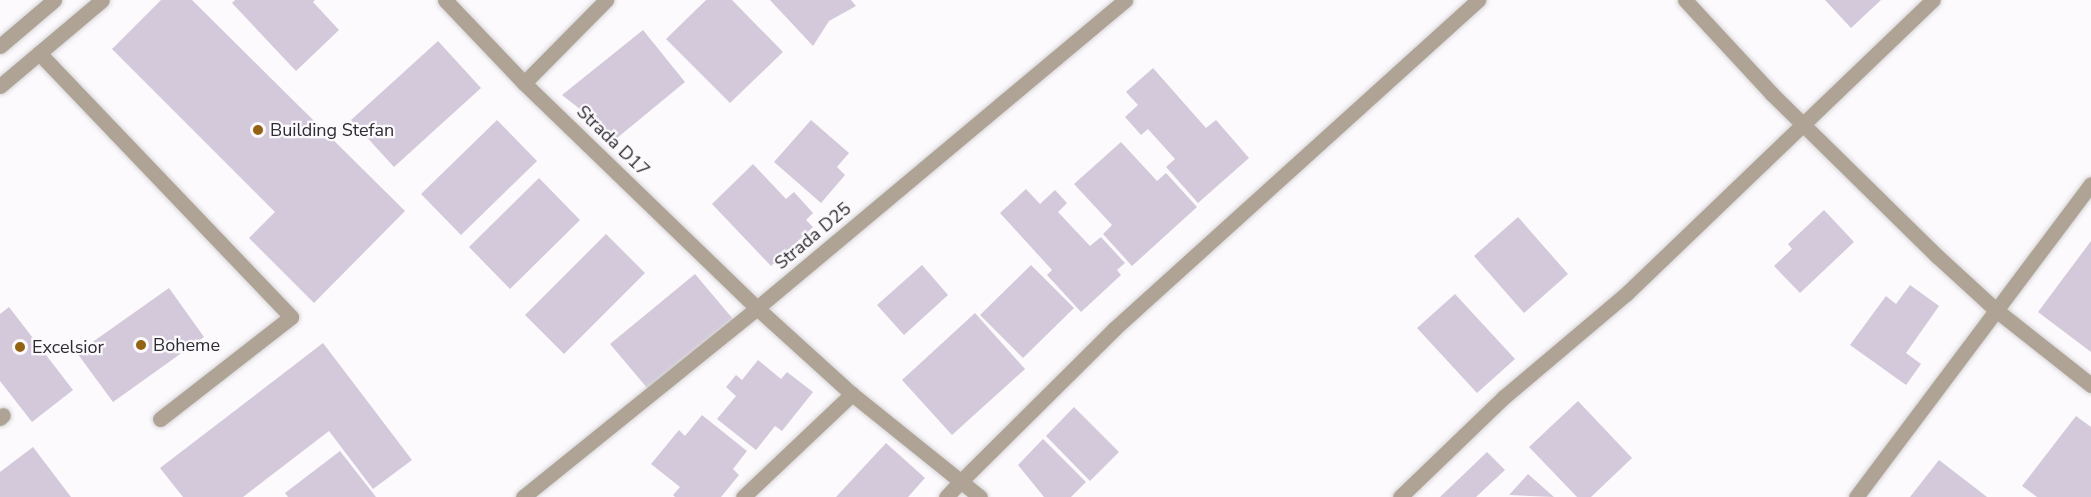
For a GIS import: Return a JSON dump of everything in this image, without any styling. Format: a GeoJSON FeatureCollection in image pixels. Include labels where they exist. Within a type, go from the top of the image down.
{"type":"FeatureCollection","features":[{"type":"Feature","properties":{"kind":"street"},"geometry":{"type":"LineString","coordinates":[[0,46],[54,0]]}},
{"type":"Feature","properties":{"kind":"street"},"geometry":{"type":"LineString","coordinates":[[0,86],[102,0]]}},
{"type":"Feature","properties":{"kind":"street","name":"Strada D17"},"geometry":{"type":"LineString","coordinates":[[444,0],[524,83],[757,308],[852,394],[960,482]]}},
{"type":"Feature","properties":{"kind":"street"},"geometry":{"type":"LineString","coordinates":[[524,83],[606,0]]}},
{"type":"Feature","properties":{"kind":"street","name":"Strada D25"},"geometry":{"type":"LineString","coordinates":[[523,497],[757,308],[1125,0]]}},
{"type":"Feature","properties":{"kind":"street"},"geometry":{"type":"LineString","coordinates":[[946,497],[1114,329],[1478,0]]}},
{"type":"Feature","properties":{"kind":"street"},"geometry":{"type":"LineString","coordinates":[[1685,0],[1802,124],[1996,310],[2091,385]]}},
{"type":"Feature","properties":{"kind":"street"},"geometry":{"type":"LineString","coordinates":[[1400,497],[1504,397],[1626,294],[1933,0]]}},
{"type":"Feature","properties":{"kind":"street"},"geometry":{"type":"LineString","coordinates":[[39,53],[291,316],[160,419]]}},
{"type":"Feature","properties":{"kind":"street"},"geometry":{"type":"LineString","coordinates":[[1856,497],[2091,184]]}},
{"type":"Feature","properties":{"kind":"street"},"geometry":{"type":"LineString","coordinates":[[743,497],[852,394]]}},
{"type":"Feature","properties":{"kind":"street"},"geometry":{"type":"LineString","coordinates":[[960,482],[980,497]]}},
{"type":"Feature","properties":{"kind":"building","name":"Building Stefan"},"geometry":{"type":"Polygon","coordinates":[[[161,0],[192,0],[405,211],[314,303],[249,238],[275,212],[112,49],[161,0]]]}},
{"type":"Feature","properties":{"kind":"building"},"geometry":{"type":"Polygon","coordinates":[[[235,0],[315,0],[313,2],[339,30],[296,71],[232,3],[235,0]]]}},
{"type":"Feature","properties":{"kind":"building"},"geometry":{"type":"Polygon","coordinates":[[[706,0],[732,0],[783,52],[730,103],[666,39],[706,0]]]}},
{"type":"Feature","properties":{"kind":"building"},"geometry":{"type":"Polygon","coordinates":[[[770,0],[851,0],[856,6],[829,21],[813,46],[770,0]]]}},
{"type":"Feature","properties":{"kind":"building"},"geometry":{"type":"Polygon","coordinates":[[[1825,0],[1881,0],[1851,28],[1825,0]]]}},
{"type":"Feature","properties":{"kind":"building"},"geometry":{"type":"Polygon","coordinates":[[[643,30],[685,82],[617,138],[562,95],[643,30]]]}},
{"type":"Feature","properties":{"kind":"building"},"geometry":{"type":"Polygon","coordinates":[[[438,41],[481,88],[394,167],[351,120],[438,41]]]}},
{"type":"Feature","properties":{"kind":"building"},"geometry":{"type":"Polygon","coordinates":[[[1153,68],[1206,128],[1216,120],[1249,158],[1198,203],[1166,167],[1175,159],[1148,129],[1141,135],[1125,117],[1138,105],[1126,92],[1153,68]]]}},
{"type":"Feature","properties":{"kind":"building"},"geometry":{"type":"Polygon","coordinates":[[[497,120],[537,161],[461,235],[421,194],[497,120]]]}},
{"type":"Feature","properties":{"kind":"building"},"geometry":{"type":"Polygon","coordinates":[[[811,120],[849,153],[837,167],[845,175],[821,203],[774,162],[811,120]]]}},
{"type":"Feature","properties":{"kind":"building"},"geometry":{"type":"Polygon","coordinates":[[[1121,142],[1157,181],[1166,173],[1197,207],[1132,266],[1103,234],[1112,225],[1074,184],[1121,142]]]}},
{"type":"Feature","properties":{"kind":"building"},"geometry":{"type":"Polygon","coordinates":[[[753,164],[786,199],[794,192],[813,213],[806,220],[813,227],[771,266],[712,204],[753,164]]]}},
{"type":"Feature","properties":{"kind":"building"},"geometry":{"type":"Polygon","coordinates":[[[539,178],[580,220],[510,289],[469,247],[539,178]]]}},
{"type":"Feature","properties":{"kind":"building"},"geometry":{"type":"Polygon","coordinates":[[[1026,189],[1040,204],[1055,190],[1067,203],[1058,212],[1090,246],[1101,237],[1125,263],[1117,270],[1121,275],[1081,312],[1047,275],[1052,270],[1000,213],[1026,189]]]}},
{"type":"Feature","properties":{"kind":"building"},"geometry":{"type":"Polygon","coordinates":[[[1824,210],[1854,242],[1800,293],[1774,266],[1792,249],[1788,244],[1824,210]]]}},
{"type":"Feature","properties":{"kind":"building"},"geometry":{"type":"Polygon","coordinates":[[[1518,217],[1568,274],[1524,313],[1474,256],[1518,217]]]}},
{"type":"Feature","properties":{"kind":"building"},"geometry":{"type":"Polygon","coordinates":[[[606,234],[645,273],[564,354],[525,315],[606,234]]]}},
{"type":"Feature","properties":{"kind":"building"},"geometry":{"type":"Polygon","coordinates":[[[2091,241],[2091,352],[2038,312],[2091,241]]]}},
{"type":"Feature","properties":{"kind":"building"},"geometry":{"type":"Polygon","coordinates":[[[922,265],[948,295],[904,335],[877,305],[922,265]]]}},
{"type":"Feature","properties":{"kind":"building"},"geometry":{"type":"Polygon","coordinates":[[[1031,265],[1074,308],[1023,358],[980,315],[1031,265]]]}},
{"type":"Feature","properties":{"kind":"building"},"geometry":{"type":"Polygon","coordinates":[[[695,274],[733,319],[648,389],[610,344],[695,274]]]}},
{"type":"Feature","properties":{"kind":"building"},"geometry":{"type":"Polygon","coordinates":[[[1910,285],[1939,306],[1906,353],[1921,364],[1906,385],[1850,345],[1886,296],[1896,304],[1910,285]]]}},
{"type":"Feature","properties":{"kind":"building","name":"Boheme"},"geometry":{"type":"Polygon","coordinates":[[[169,288],[204,337],[113,402],[77,353],[169,288]]]}},
{"type":"Feature","properties":{"kind":"building"},"geometry":{"type":"Polygon","coordinates":[[[1455,294],[1515,359],[1477,393],[1417,328],[1455,294]]]}},
{"type":"Feature","properties":{"kind":"building","name":"Excelsior"},"geometry":{"type":"Polygon","coordinates":[[[9,307],[73,390],[32,422],[0,381],[0,314],[9,307]]]}},
{"type":"Feature","properties":{"kind":"building"},"geometry":{"type":"Polygon","coordinates":[[[975,313],[1025,369],[952,435],[902,380],[975,313]]]}},
{"type":"Feature","properties":{"kind":"building"},"geometry":{"type":"Polygon","coordinates":[[[323,343],[412,460],[373,489],[329,431],[243,497],[183,497],[160,468],[323,343]]]}},
{"type":"Feature","properties":{"kind":"building"},"geometry":{"type":"Polygon","coordinates":[[[758,360],[781,379],[787,372],[813,392],[782,431],[775,426],[756,450],[717,419],[736,396],[726,387],[736,375],[742,380],[758,360]]]}},
{"type":"Feature","properties":{"kind":"building"},"geometry":{"type":"Polygon","coordinates":[[[1578,401],[1632,458],[1591,497],[1577,497],[1529,447],[1578,401]]]}},
{"type":"Feature","properties":{"kind":"building"},"geometry":{"type":"Polygon","coordinates":[[[1074,407],[1119,452],[1090,481],[1046,436],[1074,407]]]}},
{"type":"Feature","properties":{"kind":"building"},"geometry":{"type":"Polygon","coordinates":[[[702,415],[747,451],[733,469],[739,475],[721,497],[675,497],[673,495],[680,487],[651,464],[679,430],[685,436],[702,415]]]}},
{"type":"Feature","properties":{"kind":"building"},"geometry":{"type":"Polygon","coordinates":[[[2076,416],[2091,427],[2091,497],[2037,497],[2022,486],[2076,416]]]}},
{"type":"Feature","properties":{"kind":"building"},"geometry":{"type":"Polygon","coordinates":[[[1043,439],[1086,482],[1071,497],[1044,497],[1018,465],[1043,439]]]}},
{"type":"Feature","properties":{"kind":"building"},"geometry":{"type":"Polygon","coordinates":[[[886,443],[925,478],[908,497],[836,497],[886,443]]]}},
{"type":"Feature","properties":{"kind":"building"},"geometry":{"type":"Polygon","coordinates":[[[33,447],[71,497],[0,497],[0,472],[33,447]]]}},
{"type":"Feature","properties":{"kind":"building"},"geometry":{"type":"Polygon","coordinates":[[[340,451],[376,497],[288,497],[285,493],[340,451]]]}},
{"type":"Feature","properties":{"kind":"building"},"geometry":{"type":"Polygon","coordinates":[[[1487,452],[1505,470],[1476,497],[1440,497],[1487,452]]]}},
{"type":"Feature","properties":{"kind":"building"},"geometry":{"type":"Polygon","coordinates":[[[1939,460],[1987,497],[1910,497],[1939,460]]]}},
{"type":"Feature","properties":{"kind":"building"},"geometry":{"type":"Polygon","coordinates":[[[1528,474],[1554,497],[1509,495],[1528,474]]]}},
{"type":"Feature","properties":{"kind":"place","name":"Building Stefan"},"geometry":{"type":"Point","coordinates":[258,130]}},
{"type":"Feature","properties":{"kind":"place","name":"Boheme"},"geometry":{"type":"Point","coordinates":[141,345]}},
{"type":"Feature","properties":{"kind":"place","name":"Excelsior"},"geometry":{"type":"Point","coordinates":[20,347]}}]}
